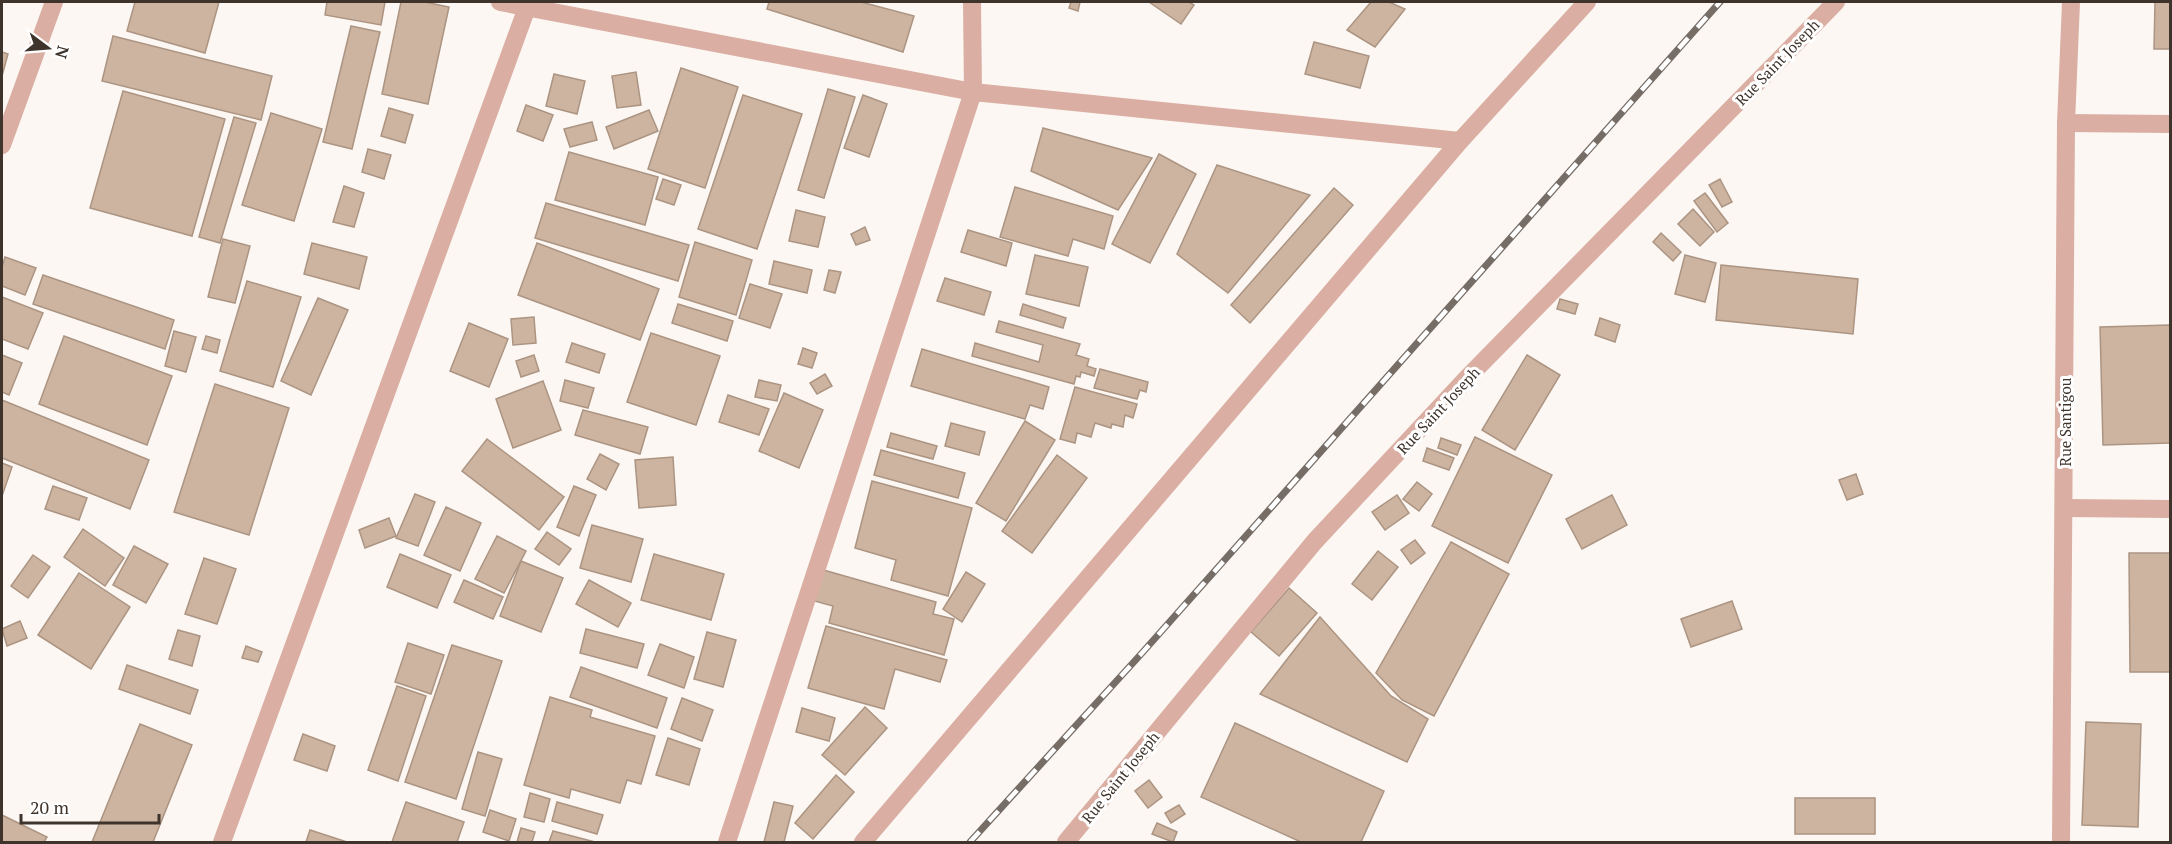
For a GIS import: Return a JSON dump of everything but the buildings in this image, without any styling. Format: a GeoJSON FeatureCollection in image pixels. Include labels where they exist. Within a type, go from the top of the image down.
{"type":"FeatureCollection","features":[{"type":"Feature","properties":{"kind":"street"},"geometry":{"type":"LineString","coordinates":[[2,145],[54,2]]}},
{"type":"Feature","properties":{"kind":"street"},"geometry":{"type":"LineString","coordinates":[[500,2],[528,5],[973,92],[1460,141]]}},
{"type":"Feature","properties":{"kind":"street"},"geometry":{"type":"LineString","coordinates":[[727,843],[973,92],[972,2]]}},
{"type":"Feature","properties":{"kind":"street"},"geometry":{"type":"LineString","coordinates":[[863,843],[1460,141],[1587,2]]}},
{"type":"Feature","properties":{"kind":"street","name":"Rue Saint Joseph"},"geometry":{"type":"LineString","coordinates":[[1066,843],[1315,541],[1477,368],[1836,2]]}},
{"type":"Feature","properties":{"kind":"street","name":"Rue Santigou"},"geometry":{"type":"LineString","coordinates":[[2061,843],[2066,123],[2071,2]]}},
{"type":"Feature","properties":{"kind":"street"},"geometry":{"type":"LineString","coordinates":[[222,843],[528,5]]}},
{"type":"Feature","properties":{"kind":"street"},"geometry":{"type":"LineString","coordinates":[[2066,123],[2170,123]]}},
{"type":"Feature","properties":{"kind":"street"},"geometry":{"type":"LineString","coordinates":[[2065,508],[2170,509]]}},
{"type":"Feature","properties":{"kind":"railway"},"geometry":{"type":"LineString","coordinates":[[970,842],[1142,653],[1720,2]]}}]}
